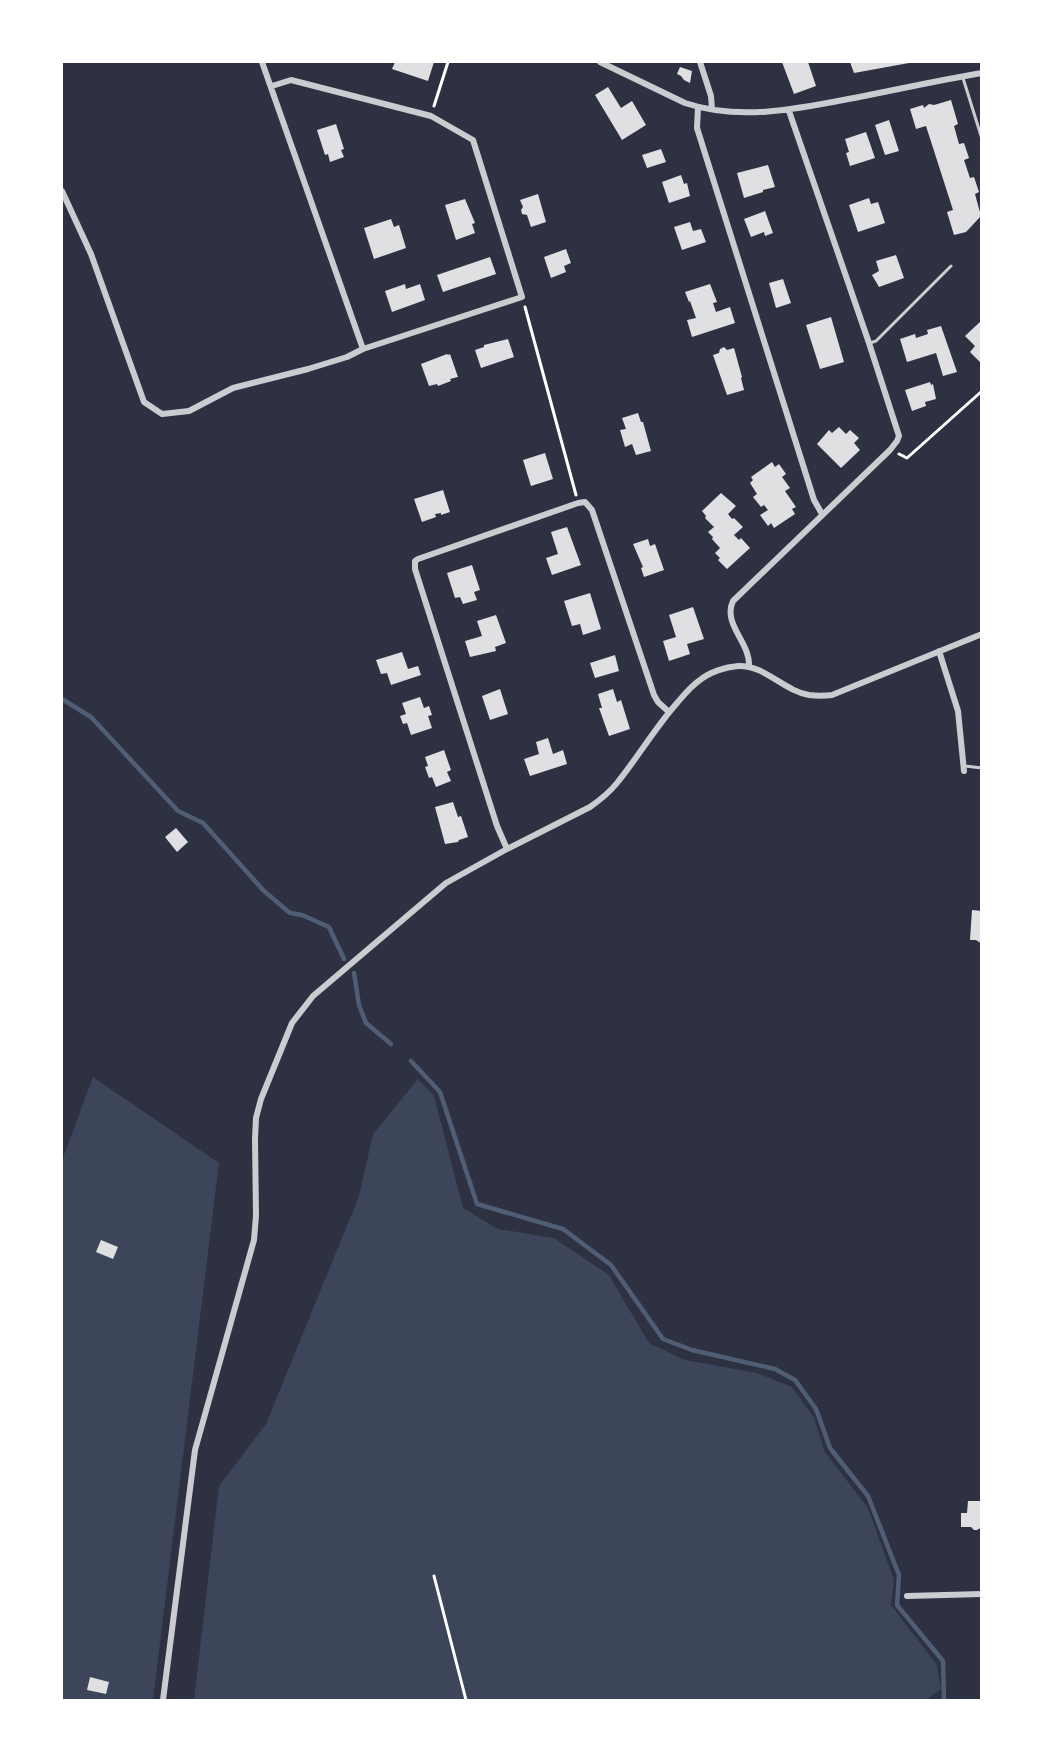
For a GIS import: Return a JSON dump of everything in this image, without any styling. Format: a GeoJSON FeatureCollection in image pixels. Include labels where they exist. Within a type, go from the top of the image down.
{"type":"FeatureCollection","features":[{"type":"Feature","properties":{"kind":"street"},"geometry":{"type":"LineString","coordinates":[[262,62],[363,349]]}},
{"type":"Feature","properties":{"kind":"street"},"geometry":{"type":"LineString","coordinates":[[600,62],[685,103],[698,107],[751,113],[789,111],[981,73]]}},
{"type":"Feature","properties":{"kind":"street"},"geometry":{"type":"LineString","coordinates":[[700,62],[711,96],[712,109]]}},
{"type":"Feature","properties":{"kind":"street"},"geometry":{"type":"LineString","coordinates":[[62,190],[91,254],[144,402],[162,414],[189,411],[233,388],[347,357],[363,349],[522,297],[473,140],[431,116],[291,80],[272,86]]}},
{"type":"Feature","properties":{"kind":"street"},"geometry":{"type":"LineString","coordinates":[[698,107],[697,128],[810,489],[816,506],[822,514]]}},
{"type":"Feature","properties":{"kind":"street"},"geometry":{"type":"LineString","coordinates":[[749,667],[748,652],[732,621],[730,607],[733,601],[890,450],[897,441],[898,431],[789,111]]}},
{"type":"Feature","properties":{"kind":"street"},"geometry":{"type":"LineString","coordinates":[[507,849],[497,825],[418,580],[415,561],[423,556],[585,502],[592,510],[654,695],[669,712]]}},
{"type":"Feature","properties":{"kind":"street"},"geometry":{"type":"LineString","coordinates":[[163,1701],[195,1450],[254,1239],[256,1118],[292,1023],[314,996],[446,883],[590,807],[600,799],[616,784],[669,712],[706,675],[737,666],[749,667],[796,691],[822,696],[845,690],[981,634]]}},
{"type":"Feature","properties":{"kind":"street"},"geometry":{"type":"LineString","coordinates":[[939,651],[958,711],[964,769]]}},
{"type":"Feature","properties":{"kind":"street"},"geometry":{"type":"LineString","coordinates":[[907,1596],[981,1594]]}},
{"type":"Feature","properties":{"kind":"lane"},"geometry":{"type":"LineString","coordinates":[[962,76],[981,140]]}},
{"type":"Feature","properties":{"kind":"lane"},"geometry":{"type":"LineString","coordinates":[[869,343],[876,341],[951,267]]}},
{"type":"Feature","properties":{"kind":"lane"},"geometry":{"type":"LineString","coordinates":[[964,769],[981,768]]}},
{"type":"Feature","properties":{"kind":"path"},"geometry":{"type":"LineString","coordinates":[[431,116],[448,62]]}},
{"type":"Feature","properties":{"kind":"path"},"geometry":{"type":"LineString","coordinates":[[522,297],[578,503]]}},
{"type":"Feature","properties":{"kind":"path"},"geometry":{"type":"LineString","coordinates":[[890,450],[907,458],[981,391]]}},
{"type":"Feature","properties":{"kind":"path"},"geometry":{"type":"LineString","coordinates":[[434,1576],[466,1701]]}},
{"type":"Feature","properties":{"kind":"shaded area"},"geometry":{"type":"Polygon","coordinates":[[[93,1077],[219,1163],[153,1700],[62,1700],[62,1160],[93,1077]]]}},
{"type":"Feature","properties":{"kind":"shaded area"},"geometry":{"type":"Polygon","coordinates":[[[418,1079],[434,1096],[463,1208],[498,1229],[554,1238],[609,1275],[649,1343],[685,1360],[757,1373],[792,1387],[814,1418],[825,1452],[868,1508],[894,1580],[891,1605],[937,1665],[941,1689],[926,1700],[194,1700],[219,1486],[266,1424],[359,1196],[373,1134],[418,1079]]]}},
{"type":"Feature","properties":{"kind":"building"},"geometry":{"type":"Polygon","coordinates":[[[395,62],[434,62],[428,81],[392,69],[395,62]]]}},
{"type":"Feature","properties":{"kind":"building"},"geometry":{"type":"Polygon","coordinates":[[[782,62],[808,62],[816,86],[794,94],[782,62]]]}},
{"type":"Feature","properties":{"kind":"building"},"geometry":{"type":"Polygon","coordinates":[[[850,62],[909,62],[909,63],[854,73],[850,62]]]}},
{"type":"Feature","properties":{"kind":"building"},"geometry":{"type":"Polygon","coordinates":[[[680,67],[692,71],[690,83],[677,74],[680,67]]]}},
{"type":"Feature","properties":{"kind":"building"},"geometry":{"type":"Polygon","coordinates":[[[608,87],[621,108],[632,101],[646,125],[622,140],[595,95],[608,87]]]}},
{"type":"Feature","properties":{"kind":"building"},"geometry":{"type":"Polygon","coordinates":[[[951,100],[958,124],[954,126],[959,144],[964,143],[969,158],[964,160],[970,178],[974,177],[979,192],[975,194],[981,216],[966,232],[954,235],[947,212],[953,210],[926,126],[916,129],[910,109],[923,105],[924,108],[929,104],[934,105],[951,100]]]}},
{"type":"Feature","properties":{"kind":"building"},"geometry":{"type":"Polygon","coordinates":[[[889,120],[899,151],[885,155],[875,125],[889,120]]]}},
{"type":"Feature","properties":{"kind":"building"},"geometry":{"type":"Polygon","coordinates":[[[336,124],[344,149],[341,150],[344,157],[330,162],[328,154],[325,155],[317,130],[336,124]]]}},
{"type":"Feature","properties":{"kind":"building"},"geometry":{"type":"Polygon","coordinates":[[[866,132],[875,158],[850,166],[845,139],[866,132]]]}},
{"type":"Feature","properties":{"kind":"building"},"geometry":{"type":"Polygon","coordinates":[[[661,149],[666,162],[647,168],[642,155],[661,149]]]}},
{"type":"Feature","properties":{"kind":"building"},"geometry":{"type":"Polygon","coordinates":[[[768,165],[775,187],[744,198],[737,173],[768,165]]]}},
{"type":"Feature","properties":{"kind":"building"},"geometry":{"type":"Polygon","coordinates":[[[681,175],[684,184],[687,183],[690,196],[669,203],[662,182],[681,175]]]}},
{"type":"Feature","properties":{"kind":"building"},"geometry":{"type":"Polygon","coordinates":[[[538,194],[546,222],[531,227],[527,215],[522,214],[523,207],[520,200],[538,194]]]}},
{"type":"Feature","properties":{"kind":"building"},"geometry":{"type":"Polygon","coordinates":[[[869,198],[871,204],[878,202],[885,223],[858,232],[849,205],[869,198]]]}},
{"type":"Feature","properties":{"kind":"building"},"geometry":{"type":"Polygon","coordinates":[[[465,199],[475,223],[472,224],[475,233],[456,240],[445,205],[465,199]]]}},
{"type":"Feature","properties":{"kind":"building"},"geometry":{"type":"Polygon","coordinates":[[[765,211],[773,233],[765,236],[764,232],[751,237],[744,219],[765,211]]]}},
{"type":"Feature","properties":{"kind":"building"},"geometry":{"type":"Polygon","coordinates":[[[391,219],[394,227],[399,225],[406,248],[374,259],[364,228],[391,219]]]}},
{"type":"Feature","properties":{"kind":"building"},"geometry":{"type":"Polygon","coordinates":[[[690,222],[693,231],[701,229],[706,242],[682,250],[674,227],[690,222]]]}},
{"type":"Feature","properties":{"kind":"building"},"geometry":{"type":"Polygon","coordinates":[[[566,249],[571,263],[564,266],[566,272],[551,278],[544,257],[566,249]]]}},
{"type":"Feature","properties":{"kind":"building"},"geometry":{"type":"Polygon","coordinates":[[[896,255],[904,278],[879,287],[872,275],[879,271],[876,261],[896,255]]]}},
{"type":"Feature","properties":{"kind":"building"},"geometry":{"type":"Polygon","coordinates":[[[490,257],[496,274],[443,292],[437,275],[490,257]]]}},
{"type":"Feature","properties":{"kind":"building"},"geometry":{"type":"Polygon","coordinates":[[[783,279],[791,303],[776,308],[769,283],[783,279]]]}},
{"type":"Feature","properties":{"kind":"building"},"geometry":{"type":"Polygon","coordinates":[[[405,284],[406,289],[420,284],[425,300],[392,312],[385,291],[405,284]]]}},
{"type":"Feature","properties":{"kind":"building"},"geometry":{"type":"Polygon","coordinates":[[[710,284],[717,302],[713,303],[716,312],[730,307],[735,323],[692,337],[687,320],[696,318],[685,292],[710,284]]]}},
{"type":"Feature","properties":{"kind":"building"},"geometry":{"type":"Polygon","coordinates":[[[831,317],[844,362],[820,369],[806,325],[831,317]]]}},
{"type":"Feature","properties":{"kind":"building"},"geometry":{"type":"Polygon","coordinates":[[[982,320],[982,360],[980,362],[970,352],[975,346],[965,336],[982,320]]]}},
{"type":"Feature","properties":{"kind":"building"},"geometry":{"type":"Polygon","coordinates":[[[941,326],[957,372],[943,376],[936,353],[907,362],[900,339],[915,334],[916,338],[928,334],[927,330],[941,326]]]}},
{"type":"Feature","properties":{"kind":"building"},"geometry":{"type":"Polygon","coordinates":[[[508,339],[514,357],[481,368],[475,350],[484,345],[508,339]]]}},
{"type":"Feature","properties":{"kind":"building"},"geometry":{"type":"Polygon","coordinates":[[[724,347],[727,350],[734,348],[744,390],[727,395],[713,355],[719,353],[724,347]]]}},
{"type":"Feature","properties":{"kind":"building"},"geometry":{"type":"Polygon","coordinates":[[[450,354],[458,377],[438,386],[437,384],[429,386],[421,364],[450,354]]]}},
{"type":"Feature","properties":{"kind":"building"},"geometry":{"type":"Polygon","coordinates":[[[930,382],[931,385],[933,384],[936,399],[925,402],[926,406],[912,411],[905,390],[930,382]]]}},
{"type":"Feature","properties":{"kind":"building"},"geometry":{"type":"Polygon","coordinates":[[[638,413],[643,422],[651,451],[636,455],[632,444],[625,447],[620,430],[626,429],[622,418],[638,413]]]}},
{"type":"Feature","properties":{"kind":"building"},"geometry":{"type":"Polygon","coordinates":[[[839,427],[846,434],[850,430],[859,438],[854,443],[860,450],[841,468],[817,444],[829,430],[832,433],[839,427]]]}},
{"type":"Feature","properties":{"kind":"building"},"geometry":{"type":"Polygon","coordinates":[[[545,453],[553,479],[531,486],[523,460],[545,453]]]}},
{"type":"Feature","properties":{"kind":"building"},"geometry":{"type":"Polygon","coordinates":[[[772,462],[775,467],[779,464],[786,474],[782,477],[790,488],[785,491],[796,507],[792,509],[795,514],[774,528],[771,523],[768,526],[760,515],[768,510],[764,505],[761,507],[753,497],[757,494],[750,483],[753,480],[751,477],[772,462]]]}},
{"type":"Feature","properties":{"kind":"building"},"geometry":{"type":"Polygon","coordinates":[[[443,490],[450,512],[435,514],[436,517],[422,522],[414,499],[443,490]]]}},
{"type":"Feature","properties":{"kind":"building"},"geometry":{"type":"Polygon","coordinates":[[[721,493],[736,506],[728,514],[743,527],[734,535],[739,540],[741,538],[750,548],[727,569],[718,560],[720,558],[715,553],[720,548],[708,532],[714,527],[702,511],[721,493]]]}},
{"type":"Feature","properties":{"kind":"building"},"geometry":{"type":"Polygon","coordinates":[[[567,527],[581,565],[552,575],[546,558],[558,554],[551,532],[567,527]]]}},
{"type":"Feature","properties":{"kind":"building"},"geometry":{"type":"Polygon","coordinates":[[[648,539],[650,546],[655,544],[664,570],[644,577],[641,568],[643,567],[633,544],[648,539]]]}},
{"type":"Feature","properties":{"kind":"building"},"geometry":{"type":"Polygon","coordinates":[[[472,565],[480,590],[474,592],[477,600],[463,604],[460,597],[455,598],[447,573],[472,565]]]}},
{"type":"Feature","properties":{"kind":"building"},"geometry":{"type":"Polygon","coordinates":[[[590,593],[601,629],[583,635],[580,624],[572,626],[564,601],[590,593]]]}},
{"type":"Feature","properties":{"kind":"building"},"geometry":{"type":"Polygon","coordinates":[[[693,607],[704,639],[687,644],[690,654],[669,661],[663,641],[676,637],[669,615],[693,607]]]}},
{"type":"Feature","properties":{"kind":"building"},"geometry":{"type":"Polygon","coordinates":[[[496,615],[506,643],[495,647],[496,651],[470,657],[465,641],[482,636],[477,621],[496,615]]]}},
{"type":"Feature","properties":{"kind":"building"},"geometry":{"type":"Polygon","coordinates":[[[402,652],[408,669],[418,666],[421,675],[391,685],[387,673],[381,674],[376,660],[402,652]]]}},
{"type":"Feature","properties":{"kind":"building"},"geometry":{"type":"Polygon","coordinates":[[[615,655],[619,671],[595,678],[590,663],[615,655]]]}},
{"type":"Feature","properties":{"kind":"building"},"geometry":{"type":"Polygon","coordinates":[[[500,689],[508,714],[490,720],[482,696],[500,689]]]}},
{"type":"Feature","properties":{"kind":"building"},"geometry":{"type":"Polygon","coordinates":[[[613,689],[617,702],[621,700],[630,729],[609,736],[599,708],[602,708],[598,694],[613,689]]]}},
{"type":"Feature","properties":{"kind":"building"},"geometry":{"type":"Polygon","coordinates":[[[420,697],[424,708],[429,706],[432,715],[428,716],[432,728],[411,735],[407,723],[403,724],[400,716],[406,714],[402,703],[420,697]]]}},
{"type":"Feature","properties":{"kind":"building"},"geometry":{"type":"Polygon","coordinates":[[[548,738],[553,754],[563,750],[567,764],[530,776],[524,759],[539,754],[536,742],[548,738]]]}},
{"type":"Feature","properties":{"kind":"building"},"geometry":{"type":"Polygon","coordinates":[[[444,750],[451,770],[447,772],[451,781],[436,787],[432,777],[429,778],[425,767],[428,766],[425,757],[444,750]]]}},
{"type":"Feature","properties":{"kind":"building"},"geometry":{"type":"Polygon","coordinates":[[[453,802],[458,817],[461,816],[468,837],[458,842],[445,844],[435,807],[453,802]]]}},
{"type":"Feature","properties":{"kind":"building"},"geometry":{"type":"Polygon","coordinates":[[[176,828],[188,842],[177,852],[165,837],[176,828]]]}},
{"type":"Feature","properties":{"kind":"building"},"geometry":{"type":"Polygon","coordinates":[[[972,910],[982,911],[982,944],[976,940],[970,940],[972,910]]]}},
{"type":"Feature","properties":{"kind":"building"},"geometry":{"type":"Polygon","coordinates":[[[101,1240],[118,1247],[113,1259],[96,1252],[101,1240]]]}},
{"type":"Feature","properties":{"kind":"building"},"geometry":{"type":"Polygon","coordinates":[[[968,1501],[982,1501],[982,1527],[977,1530],[971,1527],[961,1527],[961,1513],[967,1513],[968,1501]]]}},
{"type":"Feature","properties":{"kind":"building"},"geometry":{"type":"Polygon","coordinates":[[[90,1677],[109,1682],[106,1694],[87,1690],[90,1677]]]}},
{"type":"Feature","properties":{"kind":"waterway"},"geometry":{"type":"LineString","coordinates":[[62,699],[91,717],[178,811],[203,823],[264,891],[290,913],[302,915],[329,927],[344,959]]}},
{"type":"Feature","properties":{"kind":"waterway"},"geometry":{"type":"LineString","coordinates":[[354,973],[359,1005],[366,1023],[391,1044]]}},
{"type":"Feature","properties":{"kind":"waterway"},"geometry":{"type":"LineString","coordinates":[[411,1061],[440,1092],[477,1204],[563,1229],[611,1265],[663,1339],[692,1350],[775,1369],[795,1380],[816,1409],[830,1448],[868,1496],[899,1575],[897,1605],[943,1661],[944,1700]]}}]}
